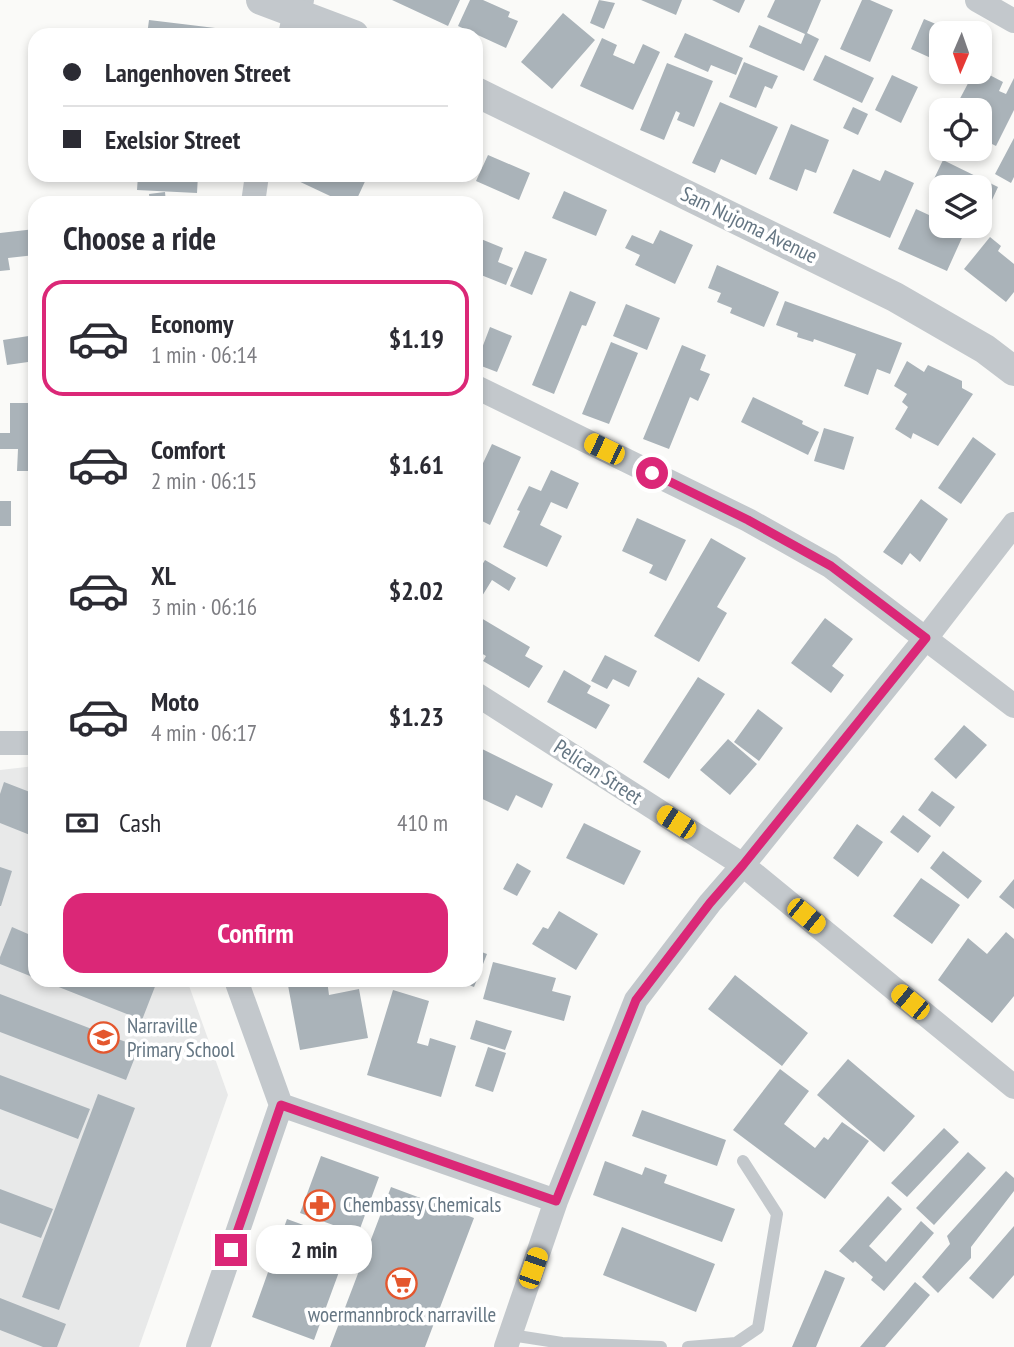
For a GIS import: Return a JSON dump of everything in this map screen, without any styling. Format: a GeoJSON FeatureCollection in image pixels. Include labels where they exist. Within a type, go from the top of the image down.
{"type":"FeatureCollection","features":[{"type":"Feature","properties":{"kind":"street"},"geometry":{"type":"LineString","coordinates":[[261,0],[296,16],[333,28]]}},
{"type":"Feature","properties":{"kind":"street"},"geometry":{"type":"LineString","coordinates":[[977,0],[1014,21]]}},
{"type":"Feature","properties":{"kind":"street","name":"Sam Nujoma Avenue"},"geometry":{"type":"LineString","coordinates":[[483,95],[895,297],[973,342],[1014,371]]}},
{"type":"Feature","properties":{"kind":"street"},"geometry":{"type":"LineString","coordinates":[[483,390],[748,520],[831,566],[1014,706]]}},
{"type":"Feature","properties":{"kind":"street"},"geometry":{"type":"LineString","coordinates":[[508,1341],[556,1201],[636,1000],[710,903],[926,638],[1014,524]]}},
{"type":"Feature","properties":{"kind":"street","name":"Pelican Street"},"geometry":{"type":"LineString","coordinates":[[483,698],[743,865],[1014,1087]]}},
{"type":"Feature","properties":{"kind":"street"},"geometry":{"type":"LineString","coordinates":[[0,743],[28,743]]}},
{"type":"Feature","properties":{"kind":"street"},"geometry":{"type":"LineString","coordinates":[[198,1347],[281,1105],[239,987]]}},
{"type":"Feature","properties":{"kind":"street"},"geometry":{"type":"LineString","coordinates":[[281,1105],[556,1201]]}},
{"type":"Feature","properties":{"kind":"lane"},"geometry":{"type":"LineString","coordinates":[[688,1347],[736,1343],[758,1328],[777,1214],[743,1161]]}},
{"type":"Feature","properties":{"kind":"lane"},"geometry":{"type":"LineString","coordinates":[[508,1341],[661,1347]]}},
{"type":"Feature","properties":{"kind":"shaded area","name":"Narraville Primary School"},"geometry":{"type":"Polygon","coordinates":[[[28,767],[28,987],[189,987],[228,1095],[139,1347],[0,1347],[0,770],[28,767]]]}},
{"type":"Feature","properties":{"kind":"building"},"geometry":{"type":"Polygon","coordinates":[[[392,0],[460,0],[448,26],[392,0]]]}},
{"type":"Feature","properties":{"kind":"building"},"geometry":{"type":"Polygon","coordinates":[[[470,0],[483,0],[510,12],[508,17],[518,21],[506,48],[483,37],[483,28],[458,26],[470,0]]]}},
{"type":"Feature","properties":{"kind":"building"},"geometry":{"type":"Polygon","coordinates":[[[599,0],[615,3],[604,29],[590,23],[599,0]]]}},
{"type":"Feature","properties":{"kind":"building"},"geometry":{"type":"Polygon","coordinates":[[[641,0],[682,0],[676,15],[641,0]]]}},
{"type":"Feature","properties":{"kind":"building"},"geometry":{"type":"Polygon","coordinates":[[[712,0],[745,0],[739,13],[712,0]]]}},
{"type":"Feature","properties":{"kind":"building"},"geometry":{"type":"Polygon","coordinates":[[[775,0],[821,0],[807,33],[819,39],[804,71],[749,47],[759,25],[801,44],[805,34],[767,17],[775,0]]]}},
{"type":"Feature","properties":{"kind":"building"},"geometry":{"type":"Polygon","coordinates":[[[862,0],[870,0],[893,10],[870,62],[840,49],[862,0]]]}},
{"type":"Feature","properties":{"kind":"building"},"geometry":{"type":"Polygon","coordinates":[[[563,13],[595,40],[552,89],[521,62],[563,13]]]}},
{"type":"Feature","properties":{"kind":"building"},"geometry":{"type":"Polygon","coordinates":[[[924,19],[929,21],[929,57],[911,49],[924,19]]]}},
{"type":"Feature","properties":{"kind":"building"},"geometry":{"type":"Polygon","coordinates":[[[149,20],[215,28],[148,28],[149,20]]]}},
{"type":"Feature","properties":{"kind":"building"},"geometry":{"type":"Polygon","coordinates":[[[685,33],[743,58],[736,75],[711,65],[708,72],[674,57],[685,33]]]}},
{"type":"Feature","properties":{"kind":"building"},"geometry":{"type":"Polygon","coordinates":[[[602,38],[617,45],[613,55],[634,64],[643,44],[660,52],[633,110],[580,86],[602,38]]]}},
{"type":"Feature","properties":{"kind":"building"},"geometry":{"type":"Polygon","coordinates":[[[825,55],[874,78],[862,103],[813,80],[825,55]]]}},
{"type":"Feature","properties":{"kind":"building"},"geometry":{"type":"Polygon","coordinates":[[[744,62],[778,76],[772,89],[765,86],[756,108],[729,97],[744,62]]]}},
{"type":"Feature","properties":{"kind":"building"},"geometry":{"type":"Polygon","coordinates":[[[667,63],[713,81],[694,127],[677,120],[680,113],[676,111],[664,140],[640,130],[667,63]]]}},
{"type":"Feature","properties":{"kind":"building"},"geometry":{"type":"Polygon","coordinates":[[[892,75],[918,87],[901,123],[875,110],[892,75]]]}},
{"type":"Feature","properties":{"kind":"building"},"geometry":{"type":"Polygon","coordinates":[[[992,76],[1003,82],[999,91],[1006,94],[1014,78],[1014,110],[996,146],[992,144],[992,98],[960,98],[968,84],[992,84],[992,76]]]}},
{"type":"Feature","properties":{"kind":"building"},"geometry":{"type":"Polygon","coordinates":[[[720,102],[778,127],[756,175],[721,159],[715,173],[692,163],[720,102]]]}},
{"type":"Feature","properties":{"kind":"building"},"geometry":{"type":"Polygon","coordinates":[[[853,107],[868,114],[858,135],[843,128],[853,107]]]}},
{"type":"Feature","properties":{"kind":"building"},"geometry":{"type":"Polygon","coordinates":[[[791,124],[829,140],[816,173],[805,169],[797,191],[769,179],[791,124]]]}},
{"type":"Feature","properties":{"kind":"building"},"geometry":{"type":"Polygon","coordinates":[[[1014,138],[1014,177],[1011,183],[995,174],[1014,138]]]}},
{"type":"Feature","properties":{"kind":"building"},"geometry":{"type":"Polygon","coordinates":[[[488,155],[530,173],[519,200],[478,182],[483,182],[483,166],[488,155]]]}},
{"type":"Feature","properties":{"kind":"building"},"geometry":{"type":"Polygon","coordinates":[[[943,161],[945,161],[974,175],[936,175],[943,161]]]}},
{"type":"Feature","properties":{"kind":"building"},"geometry":{"type":"Polygon","coordinates":[[[853,169],[880,181],[885,170],[914,183],[890,238],[833,213],[853,169]]]}},
{"type":"Feature","properties":{"kind":"building"},"geometry":{"type":"Polygon","coordinates":[[[138,182],[198,182],[197,193],[137,190],[138,182]]]}},
{"type":"Feature","properties":{"kind":"building"},"geometry":{"type":"Polygon","coordinates":[[[300,182],[365,182],[358,196],[330,196],[300,182]]]}},
{"type":"Feature","properties":{"kind":"building"},"geometry":{"type":"Polygon","coordinates":[[[992,184],[998,187],[992,200],[992,184]]]}},
{"type":"Feature","properties":{"kind":"building"},"geometry":{"type":"Polygon","coordinates":[[[564,191],[607,210],[596,236],[552,218],[564,191]]]}},
{"type":"Feature","properties":{"kind":"building"},"geometry":{"type":"Polygon","coordinates":[[[165,192],[165,196],[149,196],[165,192]]]}},
{"type":"Feature","properties":{"kind":"building"},"geometry":{"type":"Polygon","coordinates":[[[916,209],[929,215],[929,238],[962,238],[947,271],[898,249],[916,209]]]}},
{"type":"Feature","properties":{"kind":"building"},"geometry":{"type":"Polygon","coordinates":[[[28,230],[28,256],[8,258],[10,270],[0,271],[0,233],[28,230]]]}},
{"type":"Feature","properties":{"kind":"building"},"geometry":{"type":"Polygon","coordinates":[[[660,230],[693,245],[675,284],[635,265],[640,255],[625,248],[632,235],[653,244],[660,230]]]}},
{"type":"Feature","properties":{"kind":"building"},"geometry":{"type":"Polygon","coordinates":[[[991,238],[1001,246],[998,251],[1014,264],[1014,292],[1006,302],[964,269],[991,238]]]}},
{"type":"Feature","properties":{"kind":"building"},"geometry":{"type":"Polygon","coordinates":[[[483,240],[503,248],[498,262],[513,268],[506,285],[483,276],[483,240]]]}},
{"type":"Feature","properties":{"kind":"building"},"geometry":{"type":"Polygon","coordinates":[[[525,251],[547,259],[532,295],[510,286],[525,251]]]}},
{"type":"Feature","properties":{"kind":"building"},"geometry":{"type":"Polygon","coordinates":[[[717,265],[779,292],[764,327],[730,313],[732,308],[717,302],[721,293],[708,288],[717,265]]]}},
{"type":"Feature","properties":{"kind":"building"},"geometry":{"type":"Polygon","coordinates":[[[570,291],[596,302],[586,326],[582,325],[554,394],[532,385],[570,291]]]}},
{"type":"Feature","properties":{"kind":"building"},"geometry":{"type":"Polygon","coordinates":[[[785,301],[902,343],[890,374],[877,369],[868,395],[844,386],[856,354],[814,339],[813,342],[797,337],[798,333],[776,325],[785,301]]]}},
{"type":"Feature","properties":{"kind":"building"},"geometry":{"type":"Polygon","coordinates":[[[626,304],[660,318],[647,350],[613,336],[626,304]]]}},
{"type":"Feature","properties":{"kind":"building"},"geometry":{"type":"Polygon","coordinates":[[[490,327],[512,336],[497,372],[483,367],[483,346],[490,327]]]}},
{"type":"Feature","properties":{"kind":"building"},"geometry":{"type":"Polygon","coordinates":[[[28,336],[28,362],[7,365],[3,340],[28,336]]]}},
{"type":"Feature","properties":{"kind":"building"},"geometry":{"type":"Polygon","coordinates":[[[611,342],[638,353],[609,424],[582,414],[611,342]]]}},
{"type":"Feature","properties":{"kind":"building"},"geometry":{"type":"Polygon","coordinates":[[[682,345],[706,355],[700,370],[710,374],[698,401],[690,397],[669,449],[643,439],[682,345]]]}},
{"type":"Feature","properties":{"kind":"building"},"geometry":{"type":"Polygon","coordinates":[[[907,361],[924,372],[928,365],[962,381],[962,388],[973,394],[938,446],[913,433],[911,439],[895,429],[908,407],[902,402],[907,394],[894,386],[907,361]]]}},
{"type":"Feature","properties":{"kind":"building"},"geometry":{"type":"Polygon","coordinates":[[[753,397],[803,421],[802,424],[819,432],[808,455],[741,422],[753,397]]]}},
{"type":"Feature","properties":{"kind":"building"},"geometry":{"type":"Polygon","coordinates":[[[10,403],[28,403],[28,471],[17,471],[18,449],[0,449],[0,433],[10,433],[10,403]]]}},
{"type":"Feature","properties":{"kind":"building"},"geometry":{"type":"Polygon","coordinates":[[[824,428],[854,437],[844,470],[814,461],[824,428]]]}},
{"type":"Feature","properties":{"kind":"building"},"geometry":{"type":"Polygon","coordinates":[[[973,437],[996,454],[961,504],[938,488],[973,437]]]}},
{"type":"Feature","properties":{"kind":"building"},"geometry":{"type":"Polygon","coordinates":[[[492,444],[521,457],[490,525],[483,522],[483,463],[492,444]]]}},
{"type":"Feature","properties":{"kind":"building"},"geometry":{"type":"Polygon","coordinates":[[[551,470],[579,483],[567,509],[551,502],[540,525],[562,536],[547,567],[503,547],[529,486],[541,491],[551,470]]]}},
{"type":"Feature","properties":{"kind":"building"},"geometry":{"type":"Polygon","coordinates":[[[921,499],[948,519],[920,562],[910,553],[902,565],[883,552],[921,499]]]}},
{"type":"Feature","properties":{"kind":"building"},"geometry":{"type":"Polygon","coordinates":[[[0,501],[11,501],[11,526],[0,526],[0,501]]]}},
{"type":"Feature","properties":{"kind":"building"},"geometry":{"type":"Polygon","coordinates":[[[637,518],[686,540],[666,581],[649,573],[653,565],[622,551],[637,518]]]}},
{"type":"Feature","properties":{"kind":"building"},"geometry":{"type":"Polygon","coordinates":[[[711,538],[746,558],[717,607],[727,613],[699,662],[654,636],[711,538]]]}},
{"type":"Feature","properties":{"kind":"building"},"geometry":{"type":"Polygon","coordinates":[[[485,560],[516,578],[509,591],[492,580],[483,595],[485,560]]]}},
{"type":"Feature","properties":{"kind":"building"},"geometry":{"type":"Polygon","coordinates":[[[825,618],[853,639],[832,666],[844,675],[831,693],[791,663],[825,618]]]}},
{"type":"Feature","properties":{"kind":"building"},"geometry":{"type":"Polygon","coordinates":[[[483,619],[530,647],[525,656],[543,666],[529,688],[483,661],[486,656],[483,654],[483,619]]]}},
{"type":"Feature","properties":{"kind":"building"},"geometry":{"type":"Polygon","coordinates":[[[605,655],[637,671],[629,687],[613,679],[607,689],[591,681],[605,655]]]}},
{"type":"Feature","properties":{"kind":"building"},"geometry":{"type":"Polygon","coordinates":[[[564,670],[591,686],[587,693],[610,705],[596,729],[547,702],[564,670]]]}},
{"type":"Feature","properties":{"kind":"building"},"geometry":{"type":"Polygon","coordinates":[[[698,677],[725,694],[669,779],[643,762],[698,677]]]}},
{"type":"Feature","properties":{"kind":"building"},"geometry":{"type":"Polygon","coordinates":[[[758,709],[783,728],[759,761],[734,742],[758,709]]]}},
{"type":"Feature","properties":{"kind":"building"},"geometry":{"type":"Polygon","coordinates":[[[964,725],[987,745],[956,779],[934,759],[964,725]]]}},
{"type":"Feature","properties":{"kind":"building"},"geometry":{"type":"Polygon","coordinates":[[[728,739],[757,764],[730,795],[700,770],[728,739]]]}},
{"type":"Feature","properties":{"kind":"building"},"geometry":{"type":"Polygon","coordinates":[[[483,749],[553,784],[542,808],[516,795],[508,811],[483,799],[483,749]]]}},
{"type":"Feature","properties":{"kind":"building"},"geometry":{"type":"Polygon","coordinates":[[[4,782],[28,791],[28,834],[0,823],[0,794],[4,782]]]}},
{"type":"Feature","properties":{"kind":"building"},"geometry":{"type":"Polygon","coordinates":[[[932,791],[955,807],[940,827],[918,810],[932,791]]]}},
{"type":"Feature","properties":{"kind":"building"},"geometry":{"type":"Polygon","coordinates":[[[903,815],[931,836],[918,853],[890,832],[903,815]]]}},
{"type":"Feature","properties":{"kind":"building"},"geometry":{"type":"Polygon","coordinates":[[[584,823],[641,851],[624,885],[566,858],[584,823]]]}},
{"type":"Feature","properties":{"kind":"building"},"geometry":{"type":"Polygon","coordinates":[[[857,824],[883,842],[858,877],[833,858],[857,824]]]}},
{"type":"Feature","properties":{"kind":"building"},"geometry":{"type":"Polygon","coordinates":[[[943,851],[982,881],[968,899],[930,868],[943,851]]]}},
{"type":"Feature","properties":{"kind":"building"},"geometry":{"type":"Polygon","coordinates":[[[517,863],[531,871],[517,896],[503,889],[517,863]]]}},
{"type":"Feature","properties":{"kind":"building"},"geometry":{"type":"Polygon","coordinates":[[[0,867],[12,871],[1,906],[0,906],[0,867]]]}},
{"type":"Feature","properties":{"kind":"building"},"geometry":{"type":"Polygon","coordinates":[[[921,878],[960,905],[932,944],[893,916],[921,878]]]}},
{"type":"Feature","properties":{"kind":"building"},"geometry":{"type":"Polygon","coordinates":[[[1014,879],[1014,909],[999,897],[1014,879]]]}},
{"type":"Feature","properties":{"kind":"building"},"geometry":{"type":"Polygon","coordinates":[[[559,911],[598,934],[576,970],[532,944],[543,927],[548,929],[559,911]]]}},
{"type":"Feature","properties":{"kind":"building"},"geometry":{"type":"Polygon","coordinates":[[[12,927],[28,934],[28,975],[0,964],[0,957],[12,927]]]}},
{"type":"Feature","properties":{"kind":"building"},"geometry":{"type":"Polygon","coordinates":[[[1006,932],[1014,939],[1014,996],[992,1023],[938,980],[968,938],[987,954],[1006,932]]]}},
{"type":"Feature","properties":{"kind":"building"},"geometry":{"type":"Polygon","coordinates":[[[493,962],[556,978],[552,991],[571,996],[564,1021],[483,999],[493,962]]]}},
{"type":"Feature","properties":{"kind":"building"},"geometry":{"type":"Polygon","coordinates":[[[735,975],[808,1033],[782,1066],[708,1009],[735,975]]]}},
{"type":"Feature","properties":{"kind":"building"},"geometry":{"type":"Polygon","coordinates":[[[59,987],[155,987],[142,1020],[59,987]]]}},
{"type":"Feature","properties":{"kind":"building"},"geometry":{"type":"Polygon","coordinates":[[[288,987],[328,987],[329,995],[359,989],[368,1038],[300,1050],[288,987]]]}},
{"type":"Feature","properties":{"kind":"building"},"geometry":{"type":"Polygon","coordinates":[[[393,990],[429,1001],[417,1043],[428,1046],[430,1038],[456,1046],[441,1097],[367,1075],[393,990]]]}},
{"type":"Feature","properties":{"kind":"building"},"geometry":{"type":"Polygon","coordinates":[[[0,994],[139,1047],[126,1080],[0,1032],[0,994]]]}},
{"type":"Feature","properties":{"kind":"building"},"geometry":{"type":"Polygon","coordinates":[[[476,1020],[512,1031],[505,1050],[470,1039],[476,1020]]]}},
{"type":"Feature","properties":{"kind":"building"},"geometry":{"type":"Polygon","coordinates":[[[488,1047],[506,1053],[493,1092],[475,1086],[488,1047]]]}},
{"type":"Feature","properties":{"kind":"building"},"geometry":{"type":"Polygon","coordinates":[[[848,1059],[915,1116],[884,1152],[817,1095],[848,1059]]]}},
{"type":"Feature","properties":{"kind":"building"},"geometry":{"type":"Polygon","coordinates":[[[780,1069],[809,1091],[784,1124],[815,1148],[824,1137],[828,1140],[842,1122],[869,1141],[825,1199],[733,1130],[780,1069]]]}},
{"type":"Feature","properties":{"kind":"building"},"geometry":{"type":"Polygon","coordinates":[[[0,1075],[90,1109],[78,1139],[0,1109],[0,1075]]]}},
{"type":"Feature","properties":{"kind":"building"},"geometry":{"type":"Polygon","coordinates":[[[98,1094],[135,1108],[59,1310],[22,1297],[98,1094]]]}},
{"type":"Feature","properties":{"kind":"building"},"geometry":{"type":"Polygon","coordinates":[[[642,1110],[726,1140],[717,1166],[632,1136],[642,1110]]]}},
{"type":"Feature","properties":{"kind":"building"},"geometry":{"type":"Polygon","coordinates":[[[944,1128],[959,1142],[907,1197],[891,1183],[944,1128]]]}},
{"type":"Feature","properties":{"kind":"building"},"geometry":{"type":"Polygon","coordinates":[[[968,1152],[986,1168],[934,1225],[916,1208],[968,1152]]]}},
{"type":"Feature","properties":{"kind":"building"},"geometry":{"type":"Polygon","coordinates":[[[321,1156],[379,1177],[358,1234],[300,1213],[321,1156]]]}},
{"type":"Feature","properties":{"kind":"building"},"geometry":{"type":"Polygon","coordinates":[[[605,1161],[642,1175],[645,1167],[667,1175],[664,1183],[735,1209],[722,1242],[593,1195],[605,1161]]]}},
{"type":"Feature","properties":{"kind":"building"},"geometry":{"type":"Polygon","coordinates":[[[1006,1171],[1014,1178],[1014,1191],[971,1247],[971,1258],[938,1293],[922,1277],[950,1244],[947,1236],[1006,1171]]]}},
{"type":"Feature","properties":{"kind":"building","name":"woermannbrock narraville"},"geometry":{"type":"Polygon","coordinates":[[[391,1187],[474,1218],[425,1347],[330,1347],[391,1187]]]}},
{"type":"Feature","properties":{"kind":"building"},"geometry":{"type":"Polygon","coordinates":[[[0,1189],[53,1209],[41,1238],[0,1223],[0,1189]]]}},
{"type":"Feature","properties":{"kind":"building"},"geometry":{"type":"Polygon","coordinates":[[[888,1196],[902,1209],[869,1246],[886,1262],[921,1221],[934,1233],[884,1291],[855,1261],[853,1263],[839,1251],[888,1196]]]}},
{"type":"Feature","properties":{"kind":"building"},"geometry":{"type":"Polygon","coordinates":[[[287,1219],[350,1242],[314,1340],[252,1317],[287,1219]]]}},
{"type":"Feature","properties":{"kind":"building"},"geometry":{"type":"Polygon","coordinates":[[[1014,1226],[1014,1275],[993,1299],[969,1278],[1014,1226]]]}},
{"type":"Feature","properties":{"kind":"building"},"geometry":{"type":"Polygon","coordinates":[[[622,1227],[715,1264],[696,1312],[603,1275],[622,1227]]]}},
{"type":"Feature","properties":{"kind":"building"},"geometry":{"type":"Polygon","coordinates":[[[825,1270],[845,1278],[816,1347],[792,1347],[825,1270]]]}},
{"type":"Feature","properties":{"kind":"building"},"geometry":{"type":"Polygon","coordinates":[[[915,1282],[930,1295],[885,1347],[860,1347],[915,1282]]]}},
{"type":"Feature","properties":{"kind":"building"},"geometry":{"type":"Polygon","coordinates":[[[0,1298],[66,1324],[57,1347],[43,1347],[0,1330],[0,1298]]]}},
{"type":"Feature","properties":{"kind":"place","name":"Narraville Primary School"},"geometry":{"type":"Point","coordinates":[104,1038]}},
{"type":"Feature","properties":{"kind":"place","name":"Chembassy Chemicals"},"geometry":{"type":"Point","coordinates":[320,1205]}},
{"type":"Feature","properties":{"kind":"place","name":"woermannbrock narraville"},"geometry":{"type":"Point","coordinates":[402,1283]}},
{"type":"Feature","properties":{"kind":"route"},"geometry":{"type":"LineString","coordinates":[[231,1250],[281,1105],[556,1201],[636,1000],[710,903],[926,638],[831,566],[748,520],[652,473]]}}]}
